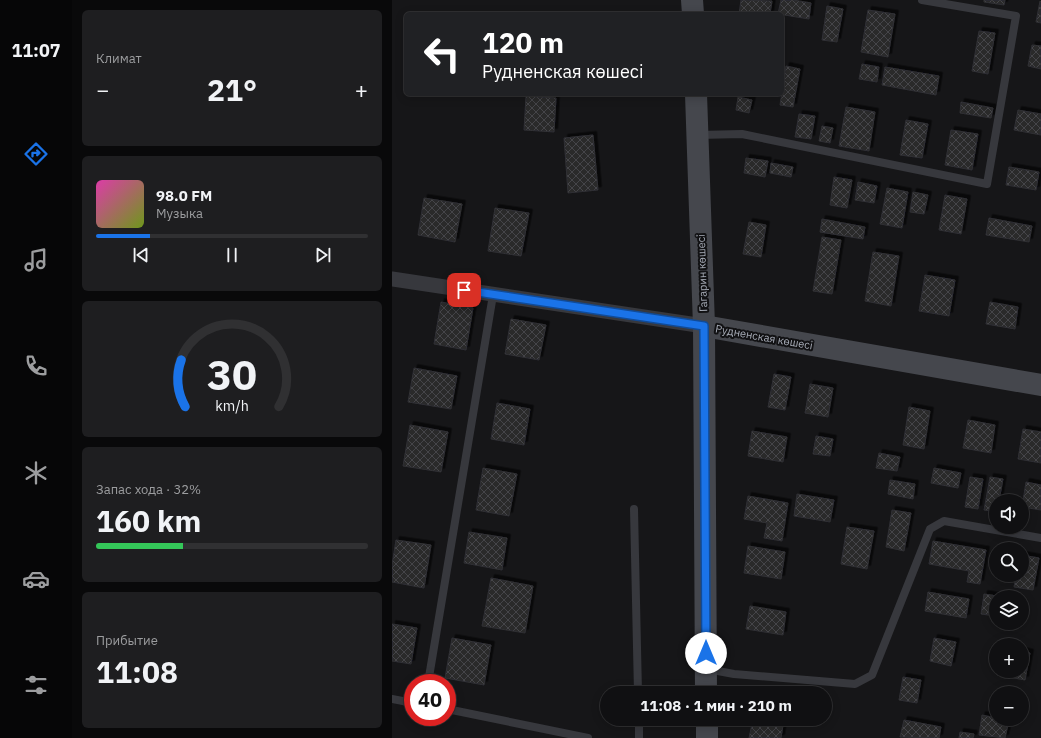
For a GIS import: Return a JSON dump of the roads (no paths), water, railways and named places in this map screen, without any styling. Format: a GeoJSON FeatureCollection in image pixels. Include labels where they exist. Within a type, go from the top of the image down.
{"type":"FeatureCollection","features":[{"type":"Feature","properties":{"kind":"street"},"geometry":{"type":"LineString","coordinates":[[692,0],[693,12]]}},
{"type":"Feature","properties":{"kind":"street","name":"Гагарин көшесі"},"geometry":{"type":"LineString","coordinates":[[696,96],[704,326],[706,686]]}},
{"type":"Feature","properties":{"kind":"street","name":"Рудненская көшесі"},"geometry":{"type":"LineString","coordinates":[[392,279],[704,326],[1041,385]]}},
{"type":"Feature","properties":{"kind":"street"},"geometry":{"type":"LineString","coordinates":[[707,726],[707,738]]}},
{"type":"Feature","properties":{"kind":"lane"},"geometry":{"type":"LineString","coordinates":[[697,135],[742,134],[987,184],[1016,16],[922,0]]}},
{"type":"Feature","properties":{"kind":"lane"},"geometry":{"type":"LineString","coordinates":[[430,674],[493,295]]}},
{"type":"Feature","properties":{"kind":"lane"},"geometry":{"type":"LineString","coordinates":[[634,509],[638,686]]}},
{"type":"Feature","properties":{"kind":"lane"},"geometry":{"type":"LineString","coordinates":[[706,669],[734,674],[856,684],[872,675],[930,529],[944,521],[1041,538]]}},
{"type":"Feature","properties":{"kind":"lane"},"geometry":{"type":"LineString","coordinates":[[392,699],[404,701]]}},
{"type":"Feature","properties":{"kind":"lane"},"geometry":{"type":"LineString","coordinates":[[456,712],[588,738]]}},
{"type":"Feature","properties":{"kind":"lane"},"geometry":{"type":"LineString","coordinates":[[639,726],[639,738]]}}]}
